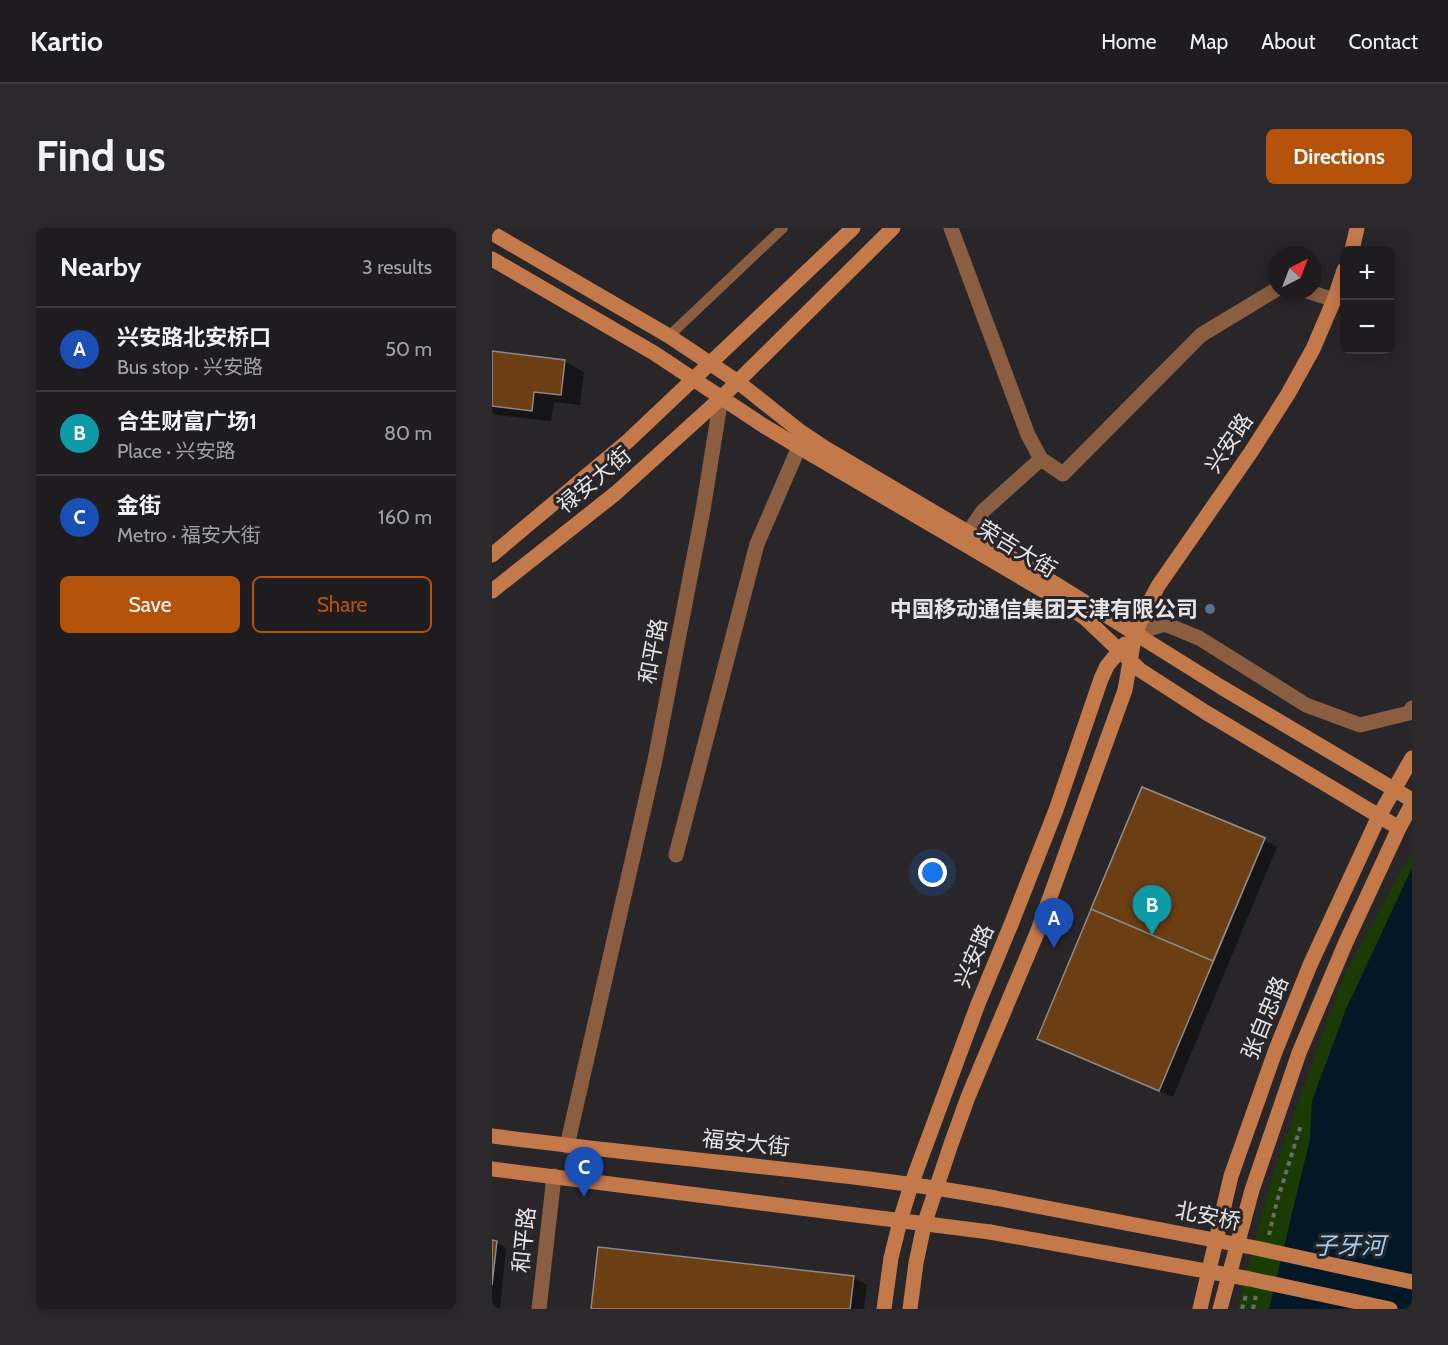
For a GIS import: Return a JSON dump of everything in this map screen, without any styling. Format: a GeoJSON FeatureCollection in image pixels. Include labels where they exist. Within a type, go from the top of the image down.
{"type":"FeatureCollection","features":[{"type":"Feature","properties":{"kind":"street"},"geometry":{"type":"LineString","coordinates":[[693,380],[853,228]]}},
{"type":"Feature","properties":{"kind":"street"},"geometry":{"type":"LineString","coordinates":[[721,398],[893,228]]}},
{"type":"Feature","properties":{"kind":"street"},"geometry":{"type":"LineString","coordinates":[[951,228],[1028,435],[1041,459],[1063,474],[1201,335],[1268,294]]}},
{"type":"Feature","properties":{"kind":"street"},"geometry":{"type":"LineString","coordinates":[[1353,246],[1358,228]]}},
{"type":"Feature","properties":{"kind":"street","name":"荣吉大街"},"geometry":{"type":"LineString","coordinates":[[492,233],[669,336],[738,382],[825,448],[1394,789],[1412,802]]}},
{"type":"Feature","properties":{"kind":"street","name":"荣吉大街"},"geometry":{"type":"LineString","coordinates":[[492,259],[654,353],[799,447],[1051,595],[1085,618],[1140,670],[1205,712],[1399,828]]}},
{"type":"Feature","properties":{"kind":"street","name":"兴安路"},"geometry":{"type":"LineString","coordinates":[[910,1309],[924,1225],[936,1188],[968,1097],[1041,922],[1125,690],[1135,633],[1158,586],[1251,452],[1288,394],[1313,349],[1340,282]]}},
{"type":"Feature","properties":{"kind":"street"},"geometry":{"type":"LineString","coordinates":[[1322,296],[1334,300]]}},
{"type":"Feature","properties":{"kind":"street","name":"禄安大街"},"geometry":{"type":"LineString","coordinates":[[492,555],[628,441],[693,380]]}},
{"type":"Feature","properties":{"kind":"street","name":"禄安大街"},"geometry":{"type":"LineString","coordinates":[[492,591],[616,492],[721,398]]}},
{"type":"Feature","properties":{"kind":"street","name":"和平路"},"geometry":{"type":"LineString","coordinates":[[567,1146],[655,760],[703,510],[721,398]]}},
{"type":"Feature","properties":{"kind":"street"},"geometry":{"type":"LineString","coordinates":[[676,855],[757,544],[799,447]]}},
{"type":"Feature","properties":{"kind":"street"},"geometry":{"type":"LineString","coordinates":[[968,533],[983,511],[1041,459]]}},
{"type":"Feature","properties":{"kind":"street"},"geometry":{"type":"LineString","coordinates":[[1135,633],[1166,624],[1199,638],[1306,705],[1360,725],[1408,713],[1412,708]]}},
{"type":"Feature","properties":{"kind":"street","name":"兴安路"},"geometry":{"type":"LineString","coordinates":[[884,1309],[891,1258],[911,1185],[978,1004],[1056,810],[1101,679],[1118,650],[1135,633]]}},
{"type":"Feature","properties":{"kind":"street","name":"张自忠路"},"geometry":{"type":"LineString","coordinates":[[1200,1309],[1232,1176],[1275,1052],[1310,965],[1379,816],[1412,758]]}},
{"type":"Feature","properties":{"kind":"street","name":"张自忠路"},"geometry":{"type":"LineString","coordinates":[[1220,1309],[1252,1190],[1299,1053],[1346,942],[1412,802]]}},
{"type":"Feature","properties":{"kind":"street","name":"福安大街"},"geometry":{"type":"LineString","coordinates":[[492,1136],[861,1177],[995,1198]]}},
{"type":"Feature","properties":{"kind":"street"},"geometry":{"type":"LineString","coordinates":[[492,1169],[990,1232],[1250,1279],[1390,1309]]}},
{"type":"Feature","properties":{"kind":"street","name":"和平路"},"geometry":{"type":"LineString","coordinates":[[539,1309],[554,1176]]}},
{"type":"Feature","properties":{"kind":"street","name":"北安桥"},"geometry":{"type":"LineString","coordinates":[[995,1198],[1256,1248],[1412,1282]]}},
{"type":"Feature","properties":{"kind":"lane"},"geometry":{"type":"LineString","coordinates":[[669,336],[783,228]]}},
{"type":"Feature","properties":{"kind":"path"},"geometry":{"type":"LineString","coordinates":[[1267,1244],[1277,1201],[1301,1125]]}},
{"type":"Feature","properties":{"kind":"path"},"geometry":{"type":"LineString","coordinates":[[1252,1309],[1257,1287]]}},
{"type":"Feature","properties":{"kind":"green space","name":"子牙河"},"geometry":{"type":"Polygon","coordinates":[[[1412,852],[1412,1309],[1237,1309],[1273,1174],[1344,976],[1412,852]]]}},
{"type":"Feature","properties":{"kind":"water","name":"子牙河"},"geometry":{"type":"Polygon","coordinates":[[[1412,868],[1412,1309],[1269,1309],[1310,1139],[1312,1101],[1346,1009],[1412,868]]]}},
{"type":"Feature","properties":{"kind":"building"},"geometry":{"type":"Polygon","coordinates":[[[492,351],[565,360],[561,395],[534,392],[532,411],[492,406],[492,351]]]}},
{"type":"Feature","properties":{"kind":"building"},"geometry":{"type":"Polygon","coordinates":[[[1142,787],[1265,838],[1159,1091],[1037,1039],[1142,787]]]}},
{"type":"Feature","properties":{"kind":"building"},"geometry":{"type":"Polygon","coordinates":[[[1142,787],[1265,838],[1213,961],[1091,909],[1142,787]]]}},
{"type":"Feature","properties":{"kind":"building"},"geometry":{"type":"Polygon","coordinates":[[[492,1240],[497,1241],[492,1285],[492,1240]]]}},
{"type":"Feature","properties":{"kind":"building"},"geometry":{"type":"Polygon","coordinates":[[[598,1247],[854,1276],[850,1309],[591,1309],[598,1247]]]}},
{"type":"Feature","properties":{"kind":"place","name":"中国移动通信集团天津有限公司"},"geometry":{"type":"Point","coordinates":[1210,609]}},
{"type":"Feature","properties":{"kind":"place","name":"合生财富广场1"},"geometry":{"type":"Point","coordinates":[1152,935]}},
{"type":"Feature","properties":{"kind":"place","name":"兴安路北安桥口"},"geometry":{"type":"Point","coordinates":[1054,948]}},
{"type":"Feature","properties":{"kind":"place","name":"金街"},"geometry":{"type":"Point","coordinates":[584,1197]}}]}
